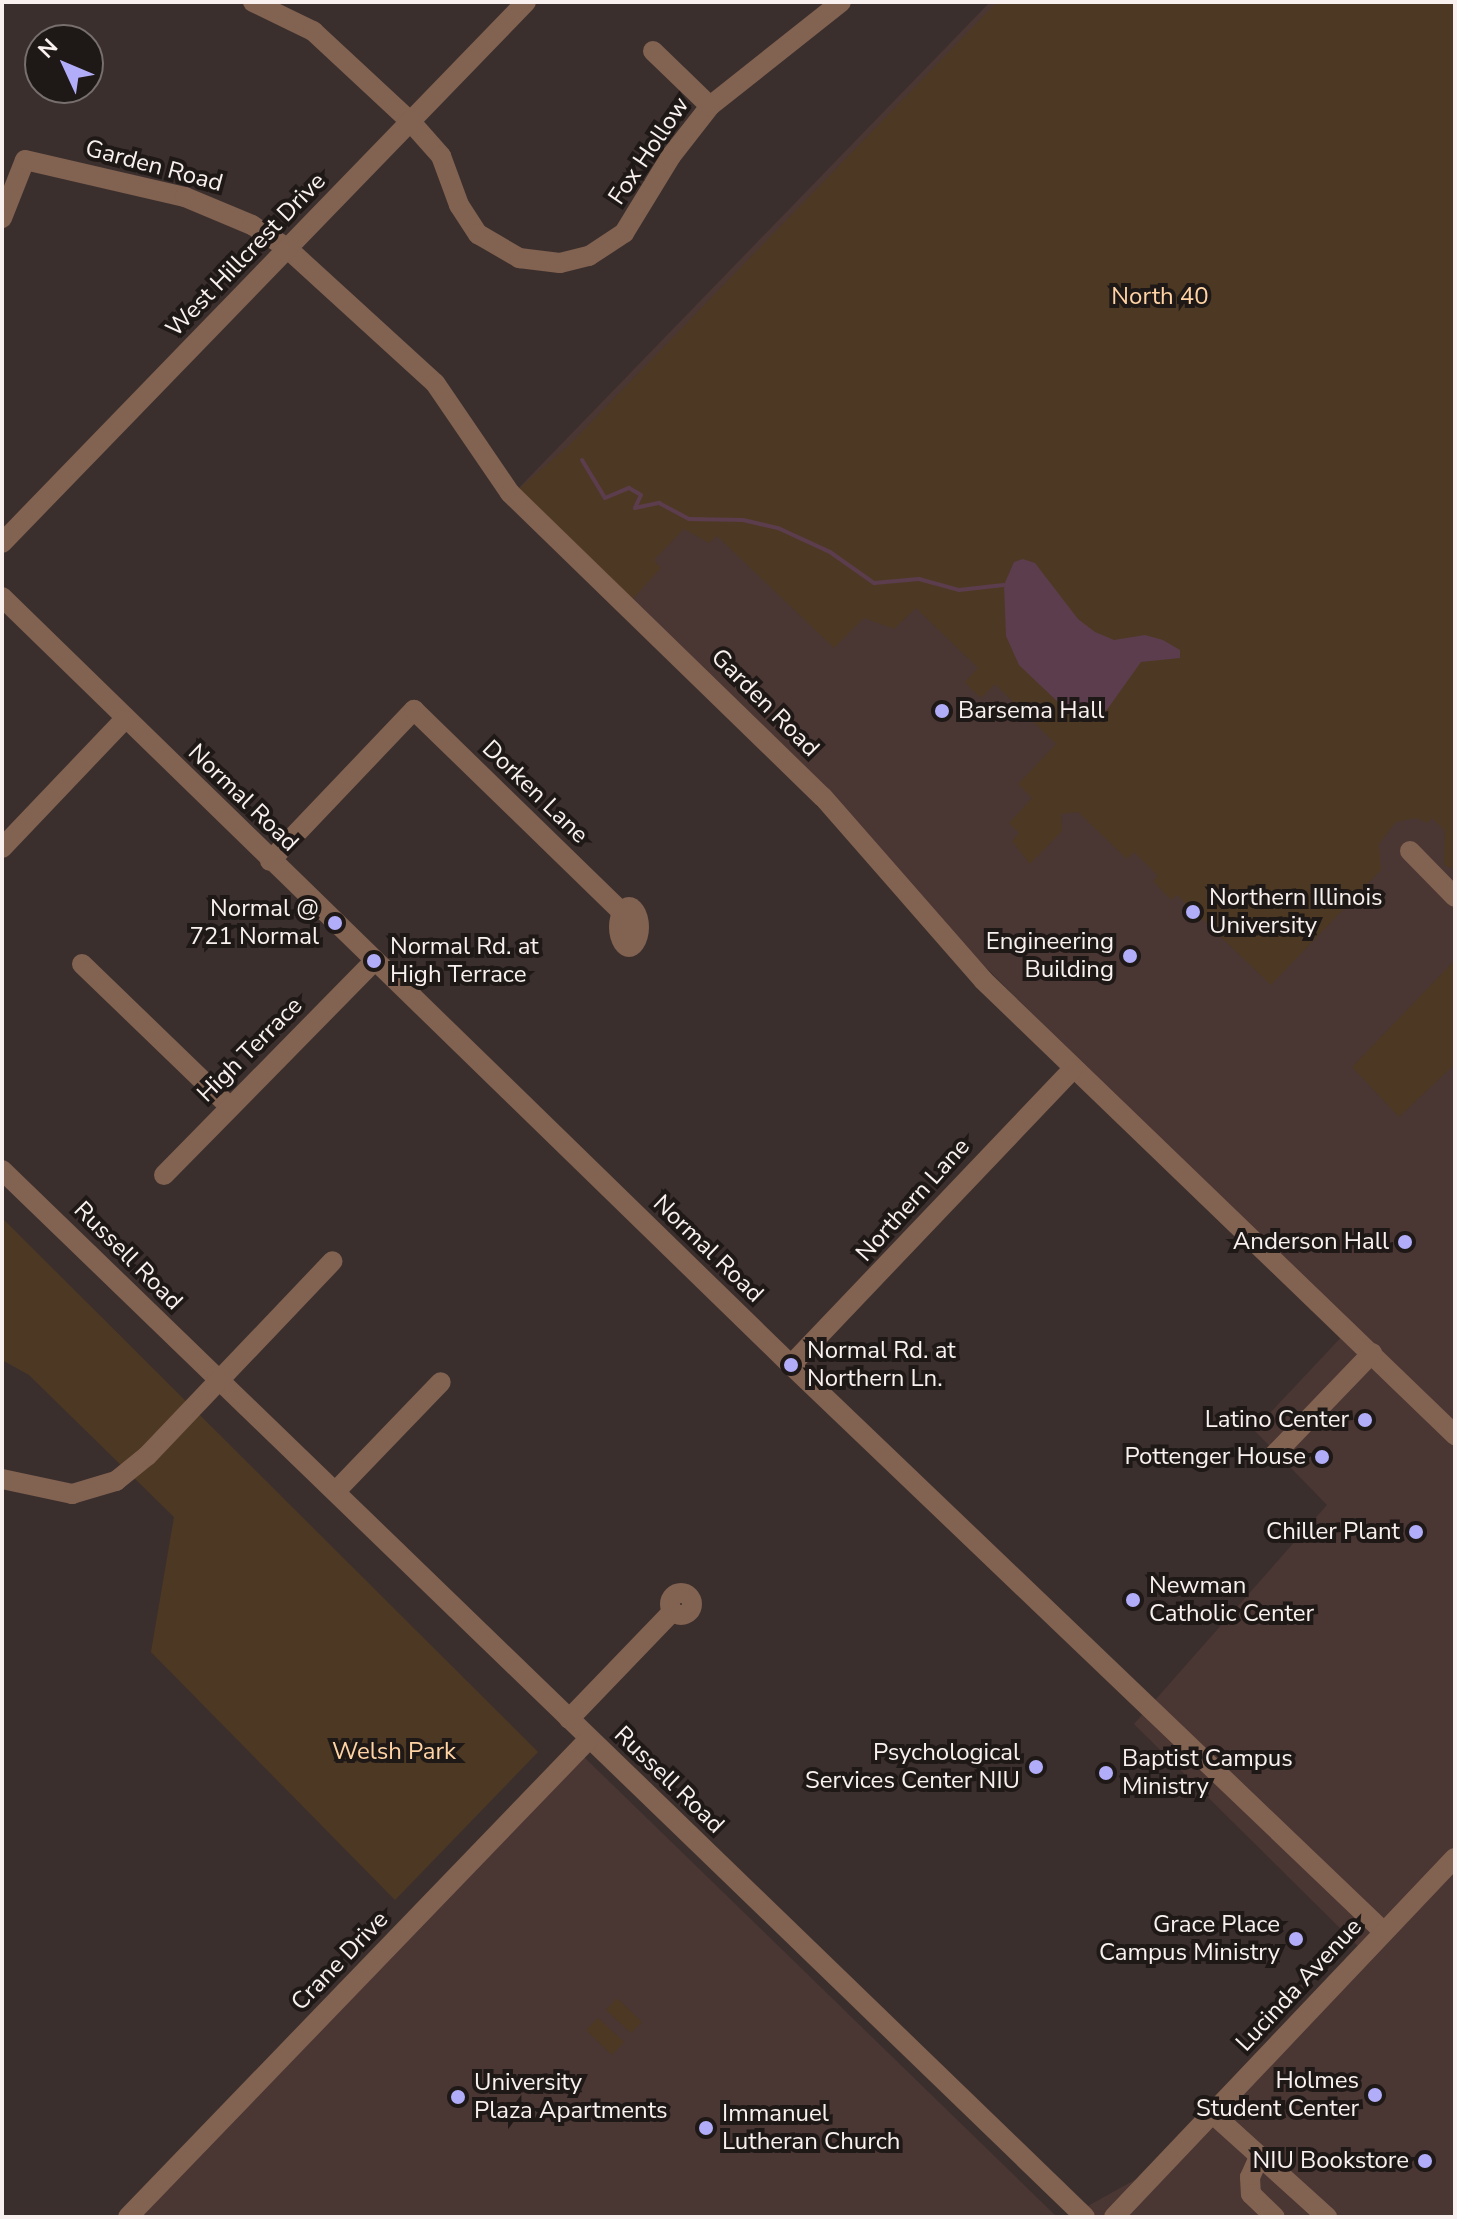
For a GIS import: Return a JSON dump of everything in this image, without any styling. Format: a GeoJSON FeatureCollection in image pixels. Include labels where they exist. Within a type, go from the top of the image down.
{"type":"FeatureCollection","features":[{"type":"Feature","properties":{"kind":"street","name":"Fox Hollow"},"geometry":{"type":"LineString","coordinates":[[253,2],[313,31],[410,121],[441,156],[459,205],[478,234],[519,258],[560,263],[589,256],[624,233],[671,156],[710,106],[841,2]]}},
{"type":"Feature","properties":{"kind":"street","name":"West Hillcrest Drive"},"geometry":{"type":"LineString","coordinates":[[2,543],[526,2]]}},
{"type":"Feature","properties":{"kind":"street"},"geometry":{"type":"LineString","coordinates":[[653,51],[710,106]]}},
{"type":"Feature","properties":{"kind":"street","name":"Garden Road"},"geometry":{"type":"LineString","coordinates":[[2,218],[25,160],[185,197],[252,225],[287,248],[435,383],[510,493],[823,797],[928,921],[1073,1069],[1455,1435]]}},
{"type":"Feature","properties":{"kind":"street","name":"Normal Road"},"geometry":{"type":"LineString","coordinates":[[2,597],[124,720],[791,1365],[1384,1932]]}},
{"type":"Feature","properties":{"kind":"street","name":"Dorken Lane"},"geometry":{"type":"LineString","coordinates":[[270,861],[414,710],[620,910]]}},
{"type":"Feature","properties":{"kind":"street"},"geometry":{"type":"LineString","coordinates":[[2,848],[124,720]]}},
{"type":"Feature","properties":{"kind":"street"},"geometry":{"type":"LineString","coordinates":[[1410,851],[1455,897]]}},
{"type":"Feature","properties":{"kind":"street","name":"High Terrace"},"geometry":{"type":"LineString","coordinates":[[164,1175],[374,961]]}},
{"type":"Feature","properties":{"kind":"street"},"geometry":{"type":"LineString","coordinates":[[82,964],[230,1107]]}},
{"type":"Feature","properties":{"kind":"street","name":"Northern Lane"},"geometry":{"type":"LineString","coordinates":[[791,1365],[1073,1069]]}},
{"type":"Feature","properties":{"kind":"street","name":"Russell Road"},"geometry":{"type":"LineString","coordinates":[[2,1170],[1085,2217]]}},
{"type":"Feature","properties":{"kind":"street"},"geometry":{"type":"LineString","coordinates":[[2,1479],[72,1494],[101,1488],[147,1456],[216,1380],[333,1261]]}},
{"type":"Feature","properties":{"kind":"street"},"geometry":{"type":"LineString","coordinates":[[1273,1456],[1372,1353]]}},
{"type":"Feature","properties":{"kind":"street"},"geometry":{"type":"LineString","coordinates":[[336,1491],[441,1382]]}},
{"type":"Feature","properties":{"kind":"street"},"geometry":{"type":"LineString","coordinates":[[569,1719],[672,1612]]}},
{"type":"Feature","properties":{"kind":"street","name":"Crane Drive"},"geometry":{"type":"LineString","coordinates":[[128,2217],[589,1739]]}},
{"type":"Feature","properties":{"kind":"street","name":"Lucinda Avenue"},"geometry":{"type":"LineString","coordinates":[[1114,2217],[1455,1858]]}},
{"type":"Feature","properties":{"kind":"street"},"geometry":{"type":"LineString","coordinates":[[1213,2114],[1327,2217]]}},
{"type":"Feature","properties":{"kind":"street"},"geometry":{"type":"LineString","coordinates":[[1259,2157],[1250,2177],[1251,2194],[1275,2217]]}},
{"type":"Feature","properties":{"kind":"shaded area","name":"Northern Illinois University"},"geometry":{"type":"Polygon","coordinates":[[[990,2],[1455,2],[1455,2217],[1068,2217],[1167,2162],[1365,1953],[1134,1724],[1327,1505],[1254,1430],[1348,1330],[513,494],[990,2]]]}},
{"type":"Feature","properties":{"kind":"shaded area"},"geometry":{"type":"Polygon","coordinates":[[[1023,559],[1035,563],[1078,619],[1095,632],[1114,640],[1145,635],[1163,640],[1180,650],[1180,658],[1141,662],[1106,711],[1077,711],[1059,703],[1019,665],[1006,636],[1004,585],[1014,562],[1023,559]]]}},
{"type":"Feature","properties":{"kind":"shaded area"},"geometry":{"type":"Polygon","coordinates":[[[584,1757],[1057,2217],[132,2217],[584,1757]]]}},
{"type":"Feature","properties":{"kind":"green space","name":"North 40"},"geometry":{"type":"Polygon","coordinates":[[[997,2],[1455,2],[1455,870],[1444,865],[1445,831],[1432,818],[1427,823],[1416,818],[1396,822],[1379,844],[1381,870],[1271,985],[1177,895],[1171,900],[1153,881],[1158,876],[1134,852],[1127,859],[1078,812],[1061,814],[1062,831],[1030,864],[1012,841],[1019,833],[1009,823],[1032,798],[1018,784],[1056,744],[995,684],[981,698],[970,688],[965,682],[978,668],[916,608],[894,629],[864,618],[834,648],[717,536],[709,543],[684,529],[654,560],[661,568],[628,604],[513,494],[568,446],[997,2]]]}},
{"type":"Feature","properties":{"kind":"green space"},"geometry":{"type":"Polygon","coordinates":[[[1455,960],[1455,1064],[1399,1117],[1352,1067],[1455,960]]]}},
{"type":"Feature","properties":{"kind":"green space","name":"Welsh Park"},"geometry":{"type":"Polygon","coordinates":[[[2,1218],[538,1752],[395,1900],[151,1652],[174,1517],[29,1375],[2,1360],[2,1218]]]}},
{"type":"Feature","properties":{"kind":"green space"},"geometry":{"type":"Polygon","coordinates":[[[617,1998],[642,2022],[631,2033],[606,2010],[617,1998]]]}},
{"type":"Feature","properties":{"kind":"green space"},"geometry":{"type":"Polygon","coordinates":[[[598,2018],[624,2042],[612,2055],[586,2030],[598,2018]]]}},
{"type":"Feature","properties":{"kind":"waterway"},"geometry":{"type":"LineString","coordinates":[[582,460],[605,498],[629,488],[641,495],[635,508],[659,503],[689,519],[743,520],[778,528],[830,552],[874,583],[919,579],[959,590],[1004,585]]}},
{"type":"Feature","properties":{"kind":"place","name":"Barsema Hall"},"geometry":{"type":"Point","coordinates":[942,711]}},
{"type":"Feature","properties":{"kind":"place","name":"Northern Illinois University"},"geometry":{"type":"Point","coordinates":[1193,912]}},
{"type":"Feature","properties":{"kind":"place","name":"Normal @ 721 Normal"},"geometry":{"type":"Point","coordinates":[335,923]}},
{"type":"Feature","properties":{"kind":"place","name":"Engineering Building"},"geometry":{"type":"Point","coordinates":[1130,956]}},
{"type":"Feature","properties":{"kind":"place","name":"Normal Rd. at High Terrace"},"geometry":{"type":"Point","coordinates":[374,961]}},
{"type":"Feature","properties":{"kind":"place","name":"Anderson Hall"},"geometry":{"type":"Point","coordinates":[1405,1242]}},
{"type":"Feature","properties":{"kind":"place","name":"Normal Rd. at Northern Ln."},"geometry":{"type":"Point","coordinates":[791,1365]}},
{"type":"Feature","properties":{"kind":"place","name":"Latino Center"},"geometry":{"type":"Point","coordinates":[1365,1420]}},
{"type":"Feature","properties":{"kind":"place","name":"Pottenger House"},"geometry":{"type":"Point","coordinates":[1322,1457]}},
{"type":"Feature","properties":{"kind":"place","name":"Chiller Plant"},"geometry":{"type":"Point","coordinates":[1416,1532]}},
{"type":"Feature","properties":{"kind":"place","name":"Newman Catholic Center"},"geometry":{"type":"Point","coordinates":[1133,1600]}},
{"type":"Feature","properties":{"kind":"place","name":"Psychological Services Center NIU"},"geometry":{"type":"Point","coordinates":[1036,1767]}},
{"type":"Feature","properties":{"kind":"place","name":"Baptist Campus Ministry"},"geometry":{"type":"Point","coordinates":[1106,1773]}},
{"type":"Feature","properties":{"kind":"place","name":"Grace Place Campus Ministry"},"geometry":{"type":"Point","coordinates":[1296,1939]}},
{"type":"Feature","properties":{"kind":"place","name":"Holmes Student Center"},"geometry":{"type":"Point","coordinates":[1375,2095]}},
{"type":"Feature","properties":{"kind":"place","name":"University Plaza Apartments"},"geometry":{"type":"Point","coordinates":[458,2097]}},
{"type":"Feature","properties":{"kind":"place","name":"Immanuel Lutheran Church"},"geometry":{"type":"Point","coordinates":[706,2128]}},
{"type":"Feature","properties":{"kind":"place","name":"NIU Bookstore"},"geometry":{"type":"Point","coordinates":[1425,2161]}}]}
